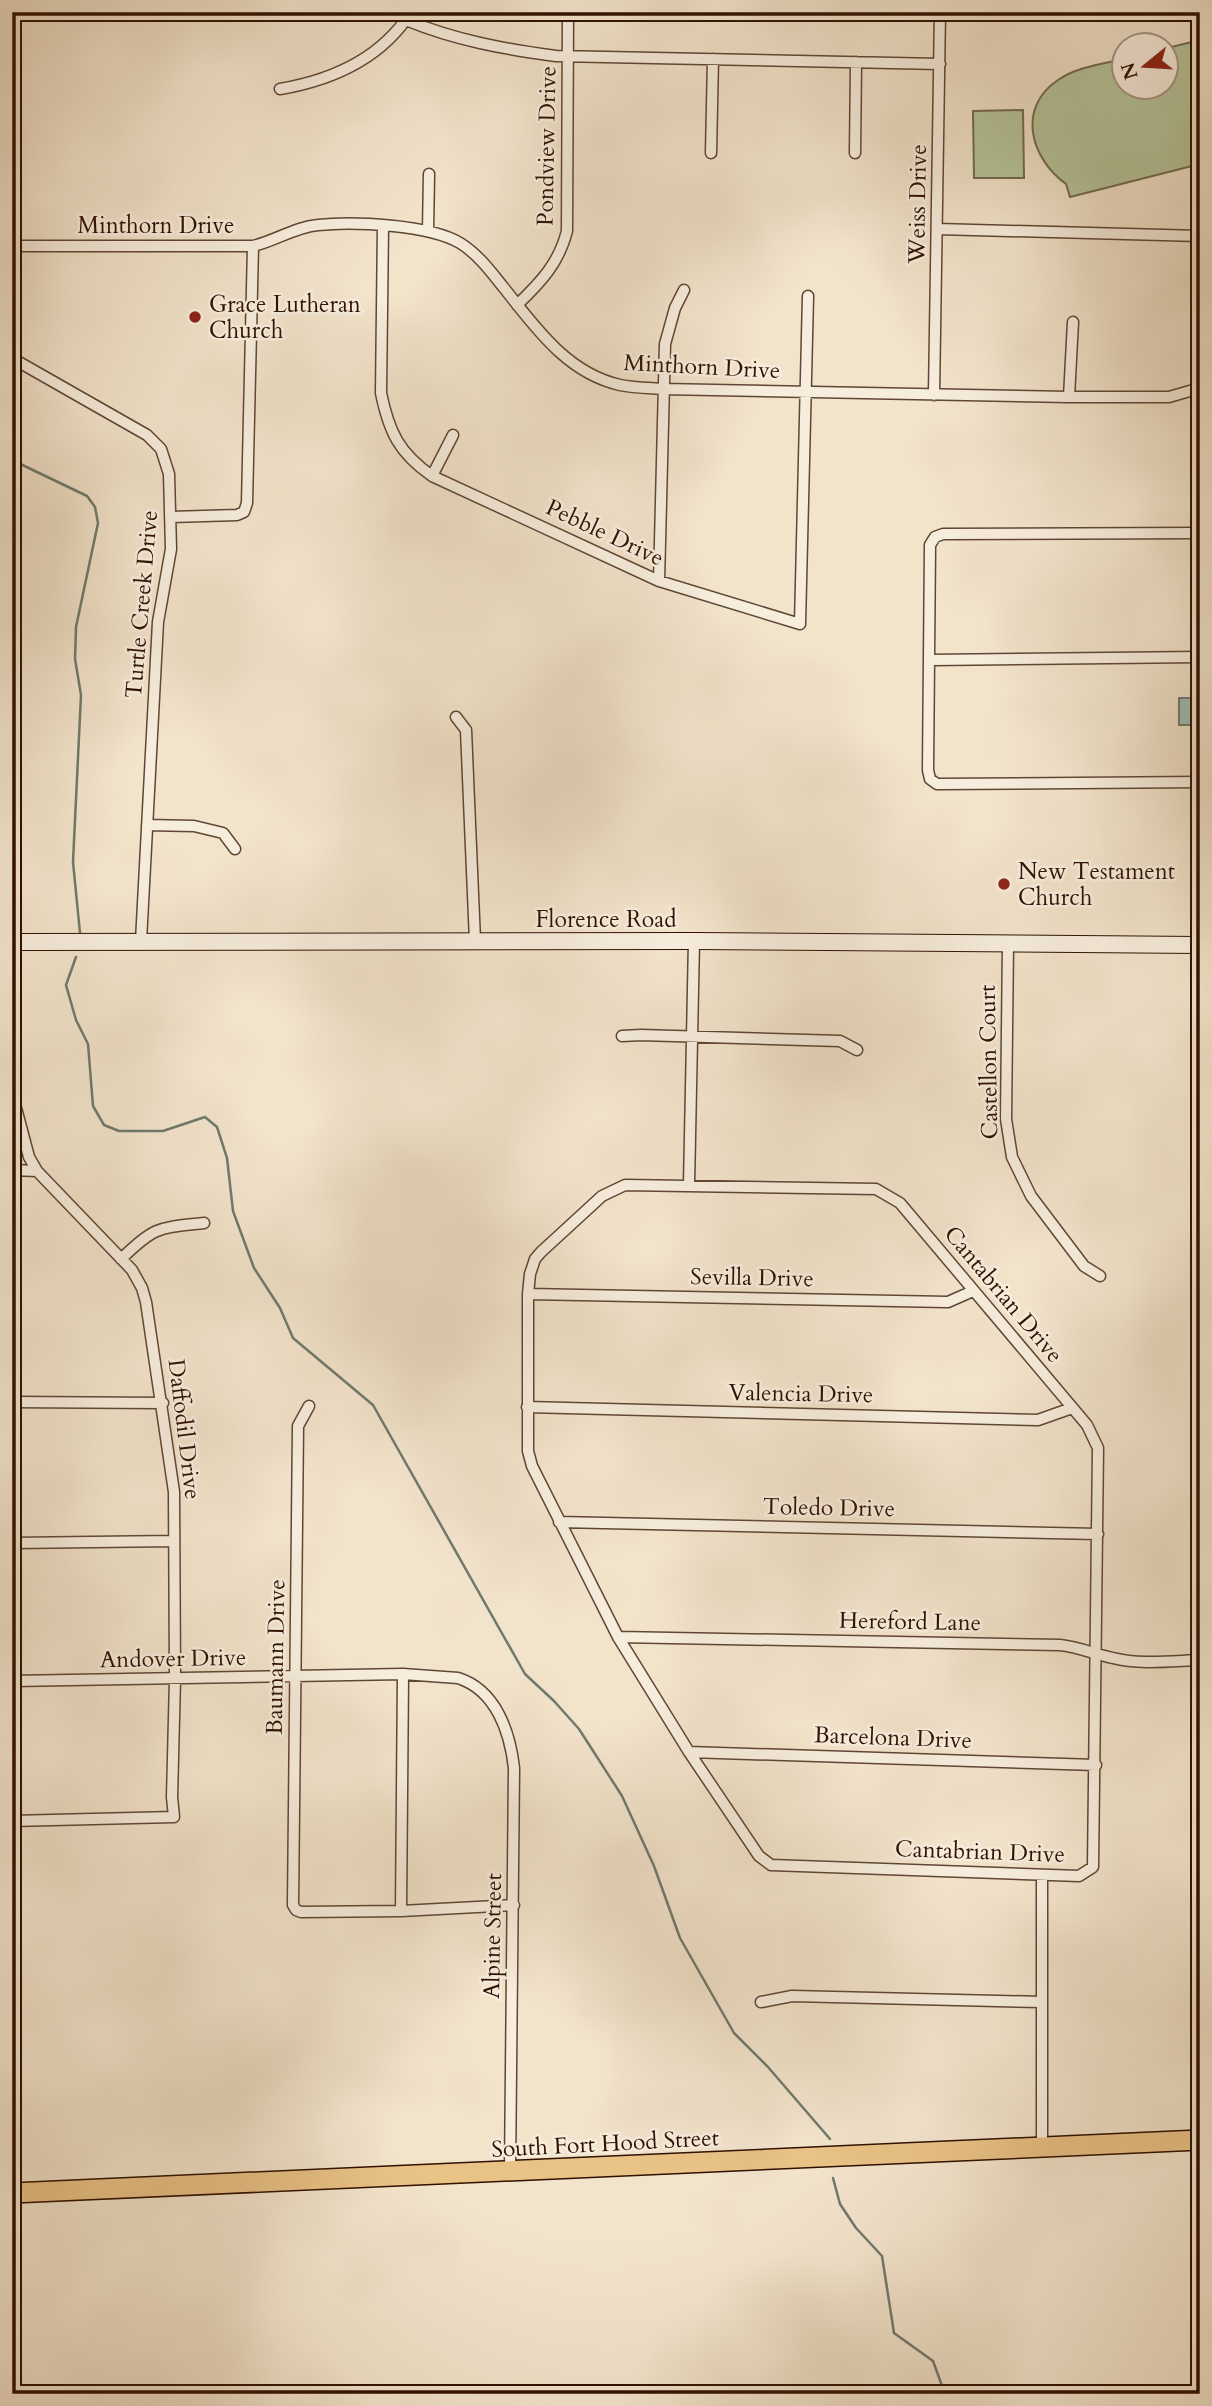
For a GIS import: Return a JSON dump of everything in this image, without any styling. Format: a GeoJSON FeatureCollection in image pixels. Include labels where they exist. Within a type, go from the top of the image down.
{"type":"FeatureCollection","features":[{"type":"Feature","properties":{"kind":"highway","name":"South Fort Hood Street"},"geometry":{"type":"LineString","coordinates":[[12,2193],[1200,2140]]}},
{"type":"Feature","properties":{"kind":"street","name":"Pondview Drive"},"geometry":{"type":"LineString","coordinates":[[517,305],[554,265],[567,231],[568,12]]}},
{"type":"Feature","properties":{"kind":"street","name":"Weiss Drive"},"geometry":{"type":"LineString","coordinates":[[934,396],[940,12]]}},
{"type":"Feature","properties":{"kind":"street"},"geometry":{"type":"LineString","coordinates":[[281,89],[313,83],[343,72],[375,51],[408,16],[438,33],[468,42],[505,50],[568,56],[940,64]]}},
{"type":"Feature","properties":{"kind":"street"},"geometry":{"type":"LineString","coordinates":[[711,153],[713,59]]}},
{"type":"Feature","properties":{"kind":"street"},"geometry":{"type":"LineString","coordinates":[[855,153],[856,62]]}},
{"type":"Feature","properties":{"kind":"street"},"geometry":{"type":"LineString","coordinates":[[428,230],[429,174]]}},
{"type":"Feature","properties":{"kind":"street","name":"Minthorn Drive"},"geometry":{"type":"LineString","coordinates":[[12,246],[253,246],[286,233],[318,225],[383,225],[428,230],[448,237],[474,253],[547,342],[584,370],[621,385],[663,389],[1069,397],[1169,397],[1200,388]]}},
{"type":"Feature","properties":{"kind":"street","name":"Pebble Drive"},"geometry":{"type":"LineString","coordinates":[[383,225],[381,393],[386,418],[398,444],[412,462],[432,476],[659,581],[800,624],[805,392]]}},
{"type":"Feature","properties":{"kind":"street"},"geometry":{"type":"LineString","coordinates":[[938,229],[1200,236]]}},
{"type":"Feature","properties":{"kind":"street"},"geometry":{"type":"LineString","coordinates":[[171,517],[237,515],[244,512],[247,503],[253,246]]}},
{"type":"Feature","properties":{"kind":"street"},"geometry":{"type":"LineString","coordinates":[[659,581],[665,344],[675,308],[684,290]]}},
{"type":"Feature","properties":{"kind":"street"},"geometry":{"type":"LineString","coordinates":[[805,392],[808,296]]}},
{"type":"Feature","properties":{"kind":"street"},"geometry":{"type":"LineString","coordinates":[[1069,397],[1073,323]]}},
{"type":"Feature","properties":{"kind":"street","name":"Turtle Creek Drive"},"geometry":{"type":"LineString","coordinates":[[12,356],[147,435],[160,449],[169,474],[171,549],[158,622],[141,941]]}},
{"type":"Feature","properties":{"kind":"street"},"geometry":{"type":"LineString","coordinates":[[432,476],[453,436]]}},
{"type":"Feature","properties":{"kind":"street"},"geometry":{"type":"LineString","coordinates":[[1200,533],[943,534],[935,537],[930,545],[928,769],[930,779],[937,784],[1200,782]]}},
{"type":"Feature","properties":{"kind":"street"},"geometry":{"type":"LineString","coordinates":[[930,660],[1200,657]]}},
{"type":"Feature","properties":{"kind":"street"},"geometry":{"type":"LineString","coordinates":[[456,717],[466,730],[475,941]]}},
{"type":"Feature","properties":{"kind":"street"},"geometry":{"type":"LineString","coordinates":[[147,825],[194,826],[223,833],[235,849]]}},
{"type":"Feature","properties":{"kind":"street"},"geometry":{"type":"LineString","coordinates":[[689,1185],[694,941]]}},
{"type":"Feature","properties":{"kind":"street","name":"Florence Road"},"geometry":{"type":"LineString","coordinates":[[12,942],[694,941],[1200,945]]}},
{"type":"Feature","properties":{"kind":"street","name":"Castellon Court"},"geometry":{"type":"LineString","coordinates":[[1008,943],[1006,1119],[1012,1157],[1031,1196],[1084,1266],[1100,1276]]}},
{"type":"Feature","properties":{"kind":"street"},"geometry":{"type":"LineString","coordinates":[[622,1037],[641,1035],[840,1041],[857,1050]]}},
{"type":"Feature","properties":{"kind":"street","name":"Daffodil Drive"},"geometry":{"type":"LineString","coordinates":[[12,1093],[29,1157],[37,1171],[138,1279],[146,1302],[174,1492],[174,1817],[13,1821]]}},
{"type":"Feature","properties":{"kind":"street"},"geometry":{"type":"LineString","coordinates":[[12,1170],[37,1171]]}},
{"type":"Feature","properties":{"kind":"street","name":"Cantabrian Drive"},"geometry":{"type":"LineString","coordinates":[[625,1185],[876,1189],[900,1203],[973,1291],[1087,1425],[1098,1448],[1093,1867],[1079,1876],[771,1865],[759,1856],[689,1752],[618,1637],[532,1466],[528,1451],[528,1294],[535,1259],[602,1195],[625,1185]]}},
{"type":"Feature","properties":{"kind":"street"},"geometry":{"type":"LineString","coordinates":[[121,1259],[155,1230],[204,1223]]}},
{"type":"Feature","properties":{"kind":"street","name":"Sevilla Drive"},"geometry":{"type":"LineString","coordinates":[[528,1294],[948,1302],[973,1291]]}},
{"type":"Feature","properties":{"kind":"street"},"geometry":{"type":"LineString","coordinates":[[12,1402],[163,1403]]}},
{"type":"Feature","properties":{"kind":"street","name":"Baumann Drive"},"geometry":{"type":"LineString","coordinates":[[309,1406],[298,1426],[293,1892],[296,1910],[401,1911]]}},
{"type":"Feature","properties":{"kind":"street","name":"Valencia Drive"},"geometry":{"type":"LineString","coordinates":[[527,1407],[1038,1420],[1072,1408]]}},
{"type":"Feature","properties":{"kind":"street","name":"Toledo Drive"},"geometry":{"type":"LineString","coordinates":[[559,1522],[1098,1534]]}},
{"type":"Feature","properties":{"kind":"street"},"geometry":{"type":"LineString","coordinates":[[12,1543],[174,1541]]}},
{"type":"Feature","properties":{"kind":"street","name":"Hereford Lane"},"geometry":{"type":"LineString","coordinates":[[618,1637],[1060,1645],[1096,1652],[1113,1659],[1200,1660]]}},
{"type":"Feature","properties":{"kind":"street"},"geometry":{"type":"LineString","coordinates":[[402,1674],[401,1911],[514,1905]]}},
{"type":"Feature","properties":{"kind":"street","name":"Andover Drive"},"geometry":{"type":"LineString","coordinates":[[12,1681],[402,1674],[464,1680],[493,1705]]}},
{"type":"Feature","properties":{"kind":"street","name":"Alpine Street"},"geometry":{"type":"LineString","coordinates":[[493,1705],[504,1722],[513,1757],[510,2172]]}},
{"type":"Feature","properties":{"kind":"street","name":"Barcelona Drive"},"geometry":{"type":"LineString","coordinates":[[689,1752],[1096,1765]]}},
{"type":"Feature","properties":{"kind":"street"},"geometry":{"type":"LineString","coordinates":[[13,1821],[15,1891]]}},
{"type":"Feature","properties":{"kind":"street"},"geometry":{"type":"LineString","coordinates":[[1042,1875],[1042,2147]]}},
{"type":"Feature","properties":{"kind":"street"},"geometry":{"type":"LineString","coordinates":[[761,2002],[792,1996],[1042,2002]]}},
{"type":"Feature","properties":{"kind":"green space"},"geometry":{"type":"Polygon","coordinates":[[[1200,40],[1200,164],[1070,197],[1066,184],[1044,161],[1033,133],[1037,105],[1045,91],[1073,72],[1110,62],[1110,102],[1180,102],[1180,45],[1200,40]]]}},
{"type":"Feature","properties":{"kind":"green space"},"geometry":{"type":"Polygon","coordinates":[[[1023,110],[1024,178],[974,178],[973,111],[1023,110]]]}},
{"type":"Feature","properties":{"kind":"water"},"geometry":{"type":"Polygon","coordinates":[[[1179,698],[1192,698],[1192,725],[1179,725],[1179,698]]]}},
{"type":"Feature","properties":{"kind":"waterway"},"geometry":{"type":"LineString","coordinates":[[12,460],[87,496],[95,507],[98,523],[76,627],[75,659],[81,695],[73,862],[80,933]]}},
{"type":"Feature","properties":{"kind":"waterway"},"geometry":{"type":"LineString","coordinates":[[76,957],[66,985],[76,1020],[88,1044],[93,1106],[104,1125],[119,1131],[163,1131],[205,1117],[217,1127],[227,1158],[233,1211],[254,1268],[280,1308],[293,1338],[373,1405],[525,1674],[579,1729],[622,1796],[654,1866],[680,1938],[734,2033],[768,2067],[830,2139]]}},
{"type":"Feature","properties":{"kind":"waterway"},"geometry":{"type":"LineString","coordinates":[[833,2178],[840,2204],[856,2228],[882,2256],[894,2333],[933,2361],[945,2394]]}},
{"type":"Feature","properties":{"kind":"place","name":"Grace Lutheran Church"},"geometry":{"type":"Point","coordinates":[195,317]}},
{"type":"Feature","properties":{"kind":"place","name":"New Testament Church"},"geometry":{"type":"Point","coordinates":[1004,884]}}]}
